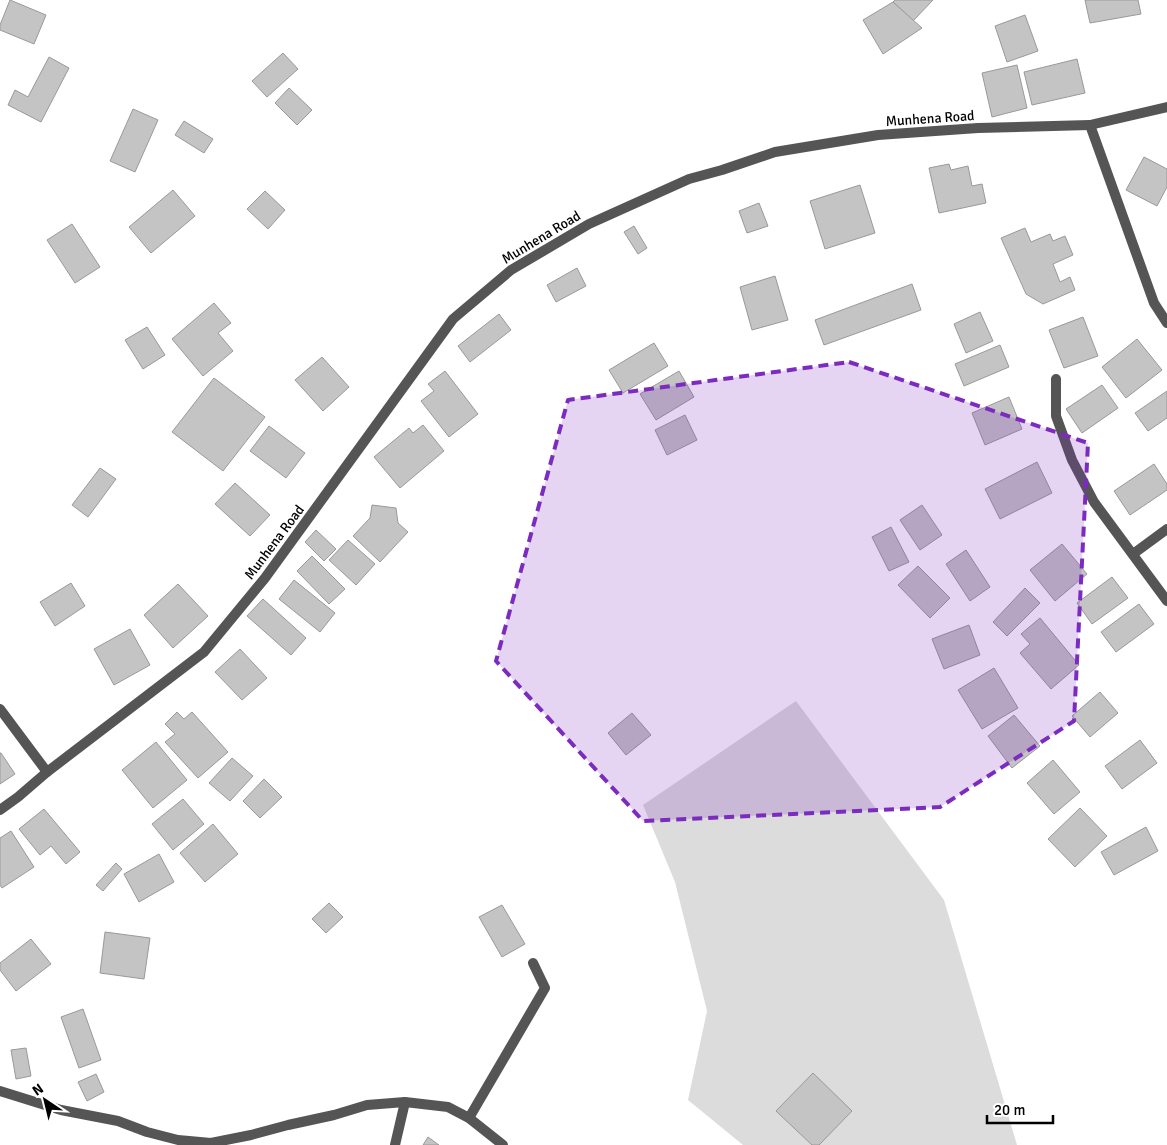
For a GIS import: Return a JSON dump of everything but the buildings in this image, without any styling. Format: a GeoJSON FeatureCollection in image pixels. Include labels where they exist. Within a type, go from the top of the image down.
{"type":"FeatureCollection","features":[{"type":"Feature","properties":{"kind":"street","name":"Munhena Road"},"geometry":{"type":"LineString","coordinates":[[0,810],[204,652],[265,578],[453,319],[510,270],[589,224],[689,179],[775,152],[878,135],[978,128],[1090,124],[1167,108]]}},
{"type":"Feature","properties":{"kind":"street"},"geometry":{"type":"LineString","coordinates":[[1090,124],[1154,303],[1167,323]]}},
{"type":"Feature","properties":{"kind":"street"},"geometry":{"type":"LineString","coordinates":[[1056,379],[1056,416],[1072,460],[1094,502],[1167,601]]}},
{"type":"Feature","properties":{"kind":"street"},"geometry":{"type":"LineString","coordinates":[[1133,554],[1167,529]]}},
{"type":"Feature","properties":{"kind":"street"},"geometry":{"type":"LineString","coordinates":[[0,709],[47,772]]}},
{"type":"Feature","properties":{"kind":"street"},"geometry":{"type":"LineString","coordinates":[[469,1118],[545,988],[533,964]]}},
{"type":"Feature","properties":{"kind":"street"},"geometry":{"type":"LineString","coordinates":[[0,1091],[61,1110],[118,1121],[147,1132],[178,1140],[212,1143],[334,1115],[367,1105],[404,1102],[448,1107],[469,1118],[503,1145]]}},
{"type":"Feature","properties":{"kind":"street"},"geometry":{"type":"LineString","coordinates":[[395,1145],[404,1102]]}},
{"type":"Feature","properties":{"kind":"highlighted area"},"geometry":{"type":"Polygon","coordinates":[[[849,362],[1088,443],[1074,721],[940,807],[643,821],[496,661],[568,400],[849,362]]]}},
{"type":"Feature","properties":{"kind":"shaded area"},"geometry":{"type":"Polygon","coordinates":[[[796,701],[944,900],[1017,1145],[743,1145],[688,1100],[707,1011],[675,882],[643,805],[796,701]]]}}]}
